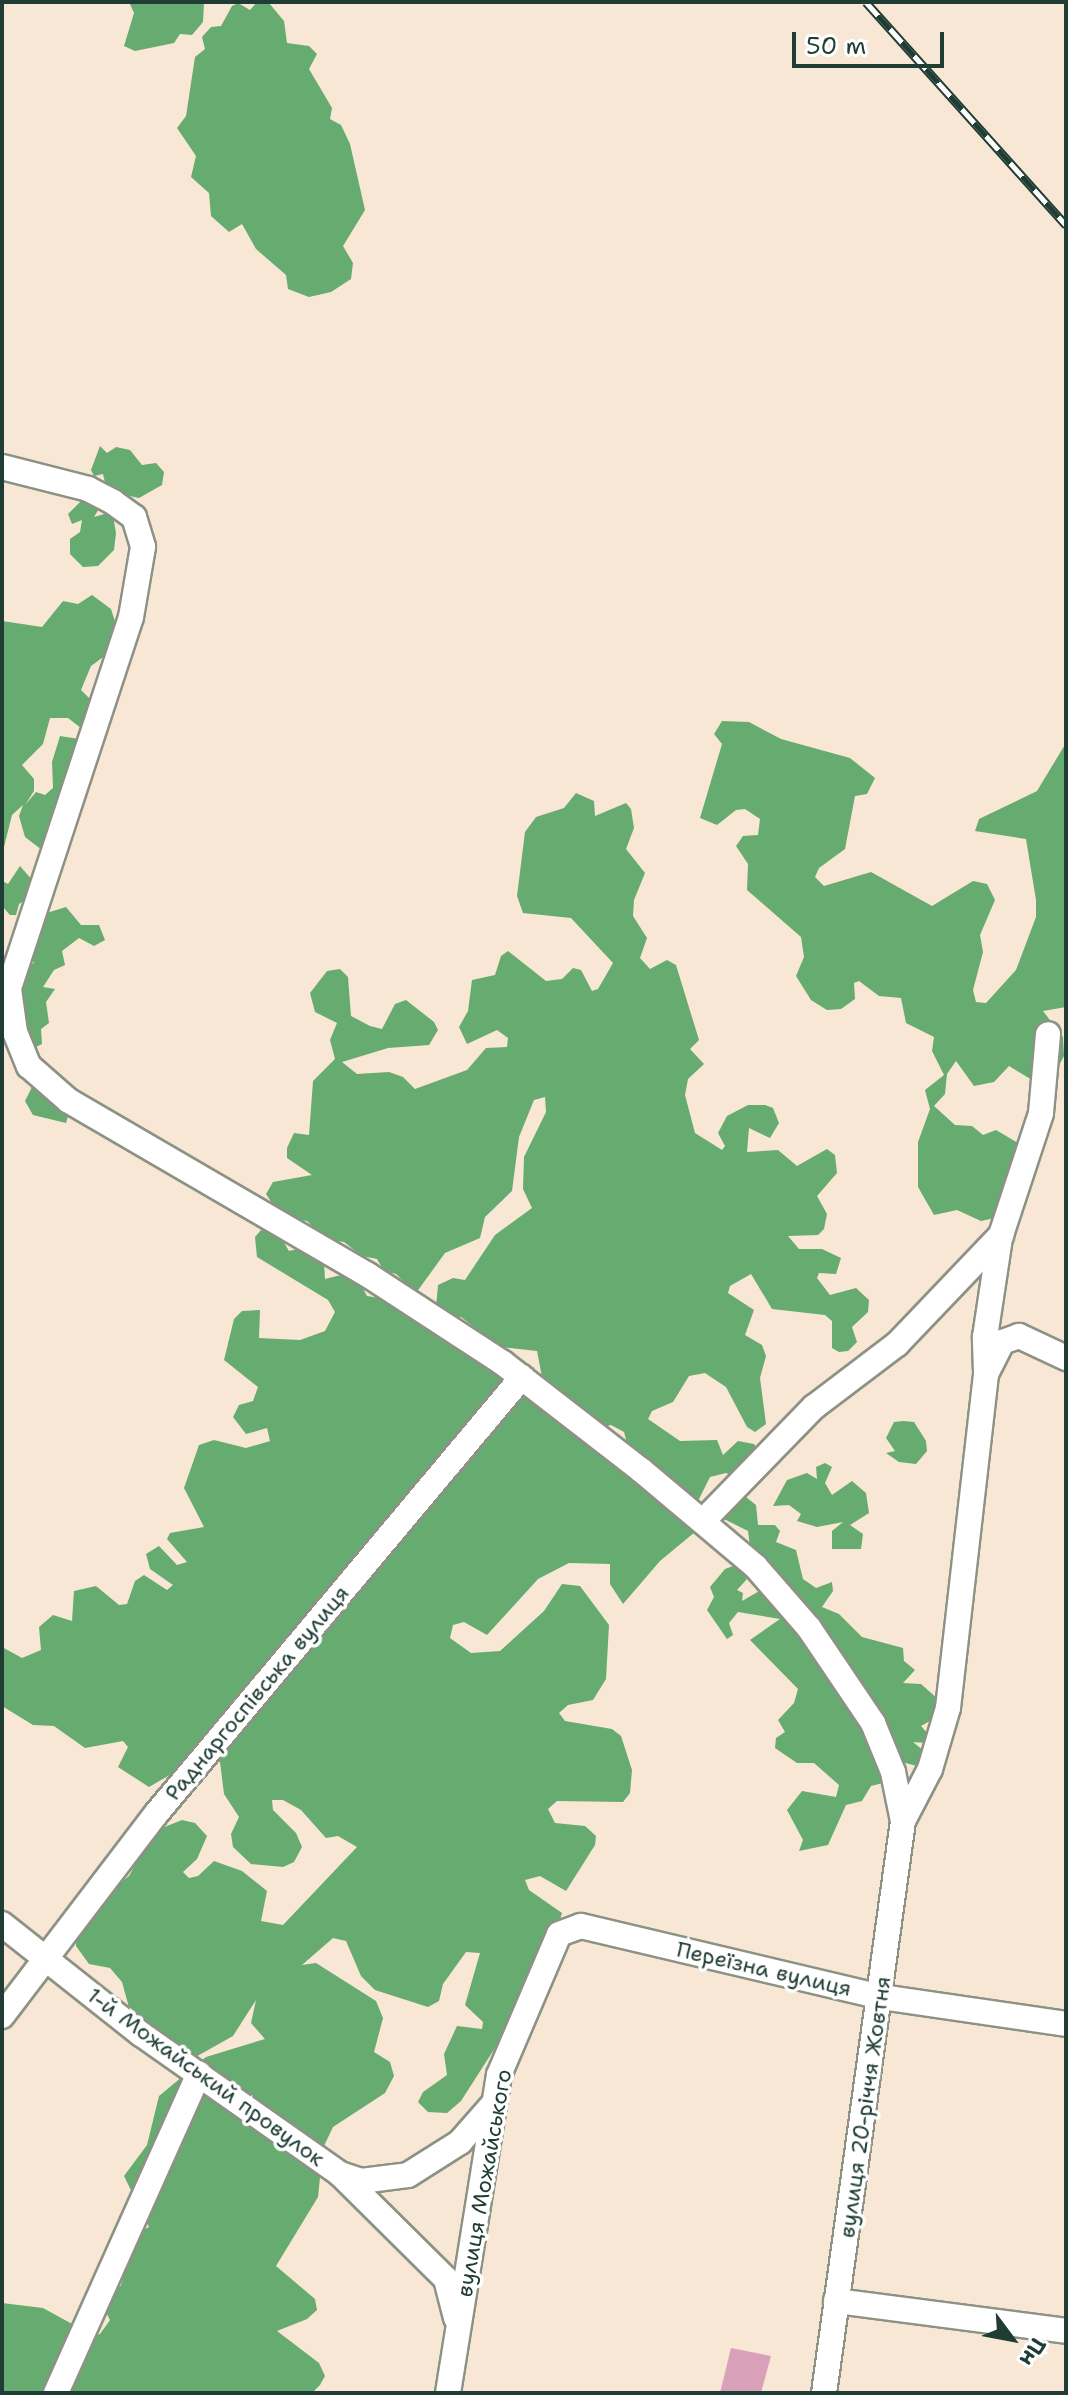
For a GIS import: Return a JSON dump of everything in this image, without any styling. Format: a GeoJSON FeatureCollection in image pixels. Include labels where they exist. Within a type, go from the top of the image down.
{"type":"FeatureCollection","features":[{"type":"Feature","properties":{"kind":"street"},"geometry":{"type":"LineString","coordinates":[[2,467],[88,489],[113,502],[134,517],[143,547],[131,617],[9,989],[15,1032],[29,1066],[69,1101],[368,1275],[522,1377],[704,1520],[756,1567],[845,1678],[873,1723],[893,1772],[903,1821]]}},
{"type":"Feature","properties":{"kind":"street"},"geometry":{"type":"LineString","coordinates":[[903,1821],[930,1769],[948,1708],[986,1374],[985,1337],[1001,1235],[1041,1113],[1048,1034]]}},
{"type":"Feature","properties":{"kind":"street"},"geometry":{"type":"LineString","coordinates":[[704,1520],[814,1407],[897,1344],[1001,1235]]}},
{"type":"Feature","properties":{"kind":"street"},"geometry":{"type":"LineString","coordinates":[[986,1374],[1002,1342],[1019,1336],[1066,1358]]}},
{"type":"Feature","properties":{"kind":"street","name":"Раднаргоспівська вулиця"},"geometry":{"type":"LineString","coordinates":[[2,2016],[156,1814],[522,1377]]}},
{"type":"Feature","properties":{"kind":"street","name":"вулиця 20-річчя Жовтня"},"geometry":{"type":"LineString","coordinates":[[824,2393],[882,1997],[903,1821]]}},
{"type":"Feature","properties":{"kind":"street","name":"1-й Можайський провулок"},"geometry":{"type":"LineString","coordinates":[[2,1924],[199,2074],[340,2174],[361,2181],[408,2175],[460,2142],[495,2101]]}},
{"type":"Feature","properties":{"kind":"street","name":"Переїзна вулиця"},"geometry":{"type":"LineString","coordinates":[[559,1934],[581,1926],[882,1997],[1066,2024]]}},
{"type":"Feature","properties":{"kind":"street","name":"вулиця Можайського"},"geometry":{"type":"LineString","coordinates":[[448,2393],[499,2075],[559,1934]]}},
{"type":"Feature","properties":{"kind":"street"},"geometry":{"type":"LineString","coordinates":[[56,2393],[199,2074]]}},
{"type":"Feature","properties":{"kind":"street"},"geometry":{"type":"LineString","coordinates":[[340,2174],[446,2279],[459,2331]]}},
{"type":"Feature","properties":{"kind":"street"},"geometry":{"type":"LineString","coordinates":[[836,2301],[1066,2331]]}},
{"type":"Feature","properties":{"kind":"green space"},"geometry":{"type":"Polygon","coordinates":[[[129,2],[204,2],[203,22],[192,35],[180,34],[174,43],[135,51],[124,46],[134,13],[129,2]]]}},
{"type":"Feature","properties":{"kind":"green space"},"geometry":{"type":"Polygon","coordinates":[[[257,2],[269,3],[284,21],[287,43],[309,46],[317,54],[309,69],[332,108],[330,119],[341,125],[350,144],[365,210],[343,246],[353,263],[351,279],[331,292],[309,297],[288,289],[286,275],[256,249],[242,224],[229,232],[211,216],[209,193],[191,177],[196,156],[177,128],[186,116],[195,57],[205,49],[202,37],[211,27],[221,26],[232,6],[238,3],[250,10],[257,2]]]}},
{"type":"Feature","properties":{"kind":"green space"},"geometry":{"type":"Polygon","coordinates":[[[100,446],[107,453],[116,447],[130,450],[142,465],[156,463],[164,472],[162,485],[139,498],[107,491],[103,474],[94,476],[91,470],[100,446]]]}},
{"type":"Feature","properties":{"kind":"green space"},"geometry":{"type":"Polygon","coordinates":[[[84,498],[100,507],[94,517],[108,513],[113,516],[116,533],[114,550],[98,566],[83,567],[70,554],[70,539],[80,532],[82,520],[72,524],[68,514],[84,498]]]}},
{"type":"Feature","properties":{"kind":"green space"},"geometry":{"type":"Polygon","coordinates":[[[92,595],[111,609],[119,634],[106,655],[91,666],[81,690],[97,706],[85,731],[68,718],[50,718],[43,744],[22,765],[34,779],[34,791],[25,805],[36,792],[45,795],[53,788],[52,762],[60,736],[79,739],[42,850],[25,837],[19,816],[23,805],[12,815],[2,855],[2,621],[42,627],[63,601],[78,604],[92,595]]]}},
{"type":"Feature","properties":{"kind":"green space"},"geometry":{"type":"Polygon","coordinates":[[[722,721],[749,722],[781,739],[850,758],[875,778],[867,794],[855,796],[845,849],[819,868],[815,877],[824,886],[871,872],[932,906],[973,881],[987,884],[995,900],[980,935],[983,952],[973,990],[976,1002],[986,1003],[1016,970],[1036,917],[1036,900],[1026,839],[975,831],[979,819],[1037,791],[1066,743],[1066,1007],[1043,1011],[1063,1037],[1064,1056],[1051,1080],[1037,1083],[1009,1066],[994,1082],[974,1086],[956,1061],[947,1074],[945,1094],[934,1106],[955,1125],[972,1126],[983,1135],[996,1130],[1018,1143],[1028,1160],[1000,1217],[981,1221],[957,1210],[934,1215],[918,1187],[918,1142],[930,1109],[925,1090],[944,1075],[932,1051],[934,1037],[906,1023],[901,998],[879,996],[859,981],[854,983],[855,999],[841,1009],[827,1010],[811,1000],[796,976],[804,957],[801,937],[747,890],[748,864],[736,846],[743,836],[758,835],[760,819],[745,809],[736,810],[717,825],[700,818],[722,744],[714,734],[722,721]]]}},
{"type":"Feature","properties":{"kind":"green space"},"geometry":{"type":"Polygon","coordinates":[[[576,793],[594,801],[595,816],[626,803],[631,809],[634,828],[626,849],[645,873],[634,900],[633,916],[647,938],[640,958],[650,969],[667,960],[676,965],[699,1040],[690,1049],[704,1064],[688,1079],[685,1095],[695,1133],[722,1150],[725,1146],[718,1133],[727,1116],[748,1105],[765,1105],[773,1108],[779,1123],[770,1138],[749,1128],[747,1152],[778,1150],[797,1166],[827,1149],[835,1155],[837,1173],[817,1196],[827,1214],[824,1229],[818,1235],[788,1236],[799,1249],[822,1249],[841,1258],[836,1274],[819,1273],[817,1278],[830,1295],[856,1288],[869,1300],[868,1312],[852,1327],[857,1342],[848,1351],[839,1352],[832,1348],[832,1321],[825,1315],[772,1309],[751,1274],[730,1286],[728,1293],[754,1310],[745,1335],[762,1345],[766,1356],[760,1378],[766,1424],[755,1432],[747,1427],[726,1387],[705,1373],[689,1376],[673,1402],[652,1411],[648,1419],[680,1441],[717,1440],[723,1455],[738,1441],[754,1444],[760,1453],[744,1482],[726,1473],[710,1477],[697,1503],[630,1454],[624,1432],[611,1425],[599,1428],[542,1377],[537,1351],[500,1347],[461,1317],[450,1318],[436,1307],[438,1285],[453,1278],[465,1280],[495,1235],[532,1208],[523,1189],[524,1157],[546,1112],[545,1097],[534,1100],[519,1137],[512,1191],[485,1217],[480,1238],[445,1253],[416,1293],[396,1274],[384,1271],[377,1259],[362,1256],[344,1242],[326,1239],[307,1221],[281,1217],[266,1194],[273,1182],[312,1175],[287,1158],[287,1148],[294,1133],[309,1135],[313,1081],[335,1059],[330,1040],[337,1023],[315,1012],[310,993],[327,971],[340,969],[348,977],[351,1016],[370,1026],[382,1029],[395,1004],[406,1000],[434,1022],[438,1030],[429,1045],[388,1048],[342,1062],[357,1074],[389,1072],[403,1077],[415,1089],[467,1070],[486,1048],[507,1047],[508,1038],[497,1030],[467,1044],[459,1027],[468,1011],[472,980],[495,975],[501,956],[508,951],[546,981],[562,979],[573,968],[581,970],[592,991],[598,989],[613,963],[571,918],[523,913],[517,896],[525,832],[536,817],[564,808],[576,793]]]}},
{"type":"Feature","properties":{"kind":"green space"},"geometry":{"type":"Polygon","coordinates":[[[20,866],[33,881],[28,890],[32,896],[19,904],[16,915],[10,915],[2,906],[2,881],[8,884],[20,866]]]}},
{"type":"Feature","properties":{"kind":"green space"},"geometry":{"type":"Polygon","coordinates":[[[66,907],[81,925],[99,925],[105,940],[94,946],[79,938],[62,951],[65,965],[54,970],[43,987],[55,989],[46,1002],[49,1023],[41,1029],[42,1044],[32,1049],[17,987],[26,966],[34,963],[30,956],[40,915],[66,907]]]}},
{"type":"Feature","properties":{"kind":"green space"},"geometry":{"type":"Polygon","coordinates":[[[32,1087],[69,1113],[66,1123],[33,1115],[25,1101],[32,1087]]]}},
{"type":"Feature","properties":{"kind":"green space"},"geometry":{"type":"Polygon","coordinates":[[[261,1230],[280,1236],[289,1251],[306,1247],[324,1262],[325,1279],[345,1274],[360,1283],[367,1296],[386,1299],[499,1369],[511,1394],[529,1397],[697,1523],[695,1532],[660,1561],[623,1604],[610,1584],[610,1564],[569,1563],[538,1579],[487,1635],[464,1622],[453,1625],[450,1638],[471,1653],[500,1651],[544,1611],[562,1584],[580,1586],[609,1625],[606,1679],[593,1700],[568,1705],[559,1713],[565,1721],[612,1729],[621,1736],[632,1770],[630,1793],[623,1802],[557,1801],[548,1809],[555,1823],[585,1826],[596,1836],[595,1845],[566,1891],[540,1876],[525,1880],[529,1890],[562,1913],[528,1972],[502,2037],[461,2101],[447,2113],[428,2112],[418,2102],[423,2092],[447,2075],[444,2054],[457,2026],[482,2029],[483,2022],[465,2005],[480,1953],[466,1952],[443,1984],[439,2001],[428,2007],[375,1990],[361,1976],[346,1941],[333,1938],[302,1965],[316,1963],[376,2001],[383,2018],[374,2052],[390,2062],[394,2076],[385,2093],[333,2127],[323,2148],[318,2197],[276,2266],[315,2299],[317,2310],[307,2319],[277,2331],[319,2363],[325,2376],[320,2385],[312,2393],[2,2393],[2,2303],[43,2308],[94,2336],[100,2334],[110,2320],[103,2306],[121,2285],[135,2234],[149,2227],[124,2176],[147,2145],[159,2096],[206,2057],[265,2039],[251,2023],[256,2000],[233,2036],[192,2059],[130,2011],[122,1982],[110,1968],[89,1964],[76,1946],[77,1932],[105,1895],[129,1876],[148,1842],[162,1828],[182,1820],[195,1823],[207,1836],[197,1859],[183,1872],[189,1878],[198,1876],[214,1861],[242,1871],[267,1891],[261,1921],[283,1925],[357,1847],[338,1836],[326,1838],[301,1810],[283,1800],[272,1800],[273,1810],[296,1833],[302,1847],[294,1862],[283,1867],[251,1864],[233,1847],[231,1834],[239,1817],[224,1794],[220,1762],[208,1759],[180,1769],[149,1787],[118,1767],[128,1747],[123,1741],[85,1748],[54,1726],[33,1725],[2,1706],[2,1647],[22,1658],[41,1650],[39,1627],[53,1615],[72,1621],[74,1591],[96,1586],[119,1605],[127,1604],[135,1581],[144,1575],[167,1590],[173,1585],[150,1569],[146,1554],[159,1546],[177,1565],[187,1562],[167,1539],[170,1533],[204,1527],[184,1488],[199,1445],[214,1440],[246,1448],[270,1441],[267,1428],[246,1434],[233,1417],[239,1405],[253,1401],[258,1387],[224,1360],[234,1319],[242,1311],[260,1310],[259,1338],[300,1340],[325,1331],[335,1312],[328,1300],[257,1257],[255,1237],[261,1230]]]}},
{"type":"Feature","properties":{"kind":"green space"},"geometry":{"type":"Polygon","coordinates":[[[894,1422],[914,1422],[926,1441],[927,1451],[916,1464],[899,1462],[886,1453],[895,1451],[886,1438],[894,1422]]]}},
{"type":"Feature","properties":{"kind":"green space"},"geometry":{"type":"Polygon","coordinates":[[[825,1463],[832,1467],[825,1483],[832,1495],[852,1481],[866,1493],[869,1513],[850,1525],[863,1534],[861,1549],[832,1549],[832,1531],[843,1522],[817,1527],[797,1521],[801,1514],[789,1505],[773,1506],[787,1480],[807,1473],[817,1479],[816,1467],[825,1463]]]}},
{"type":"Feature","properties":{"kind":"green space"},"geometry":{"type":"Polygon","coordinates":[[[741,1493],[756,1505],[758,1525],[775,1525],[780,1531],[776,1542],[796,1550],[803,1579],[816,1588],[832,1582],[833,1591],[822,1607],[839,1614],[862,1637],[903,1648],[904,1661],[915,1670],[903,1683],[921,1684],[938,1699],[937,1717],[921,1726],[929,1735],[926,1743],[913,1742],[924,1751],[917,1766],[898,1761],[894,1736],[887,1742],[870,1741],[868,1747],[880,1758],[883,1783],[871,1786],[862,1801],[846,1805],[828,1845],[799,1851],[803,1840],[787,1810],[802,1791],[836,1797],[839,1785],[814,1763],[797,1763],[775,1748],[776,1738],[785,1732],[778,1720],[794,1703],[798,1689],[750,1640],[780,1619],[738,1612],[729,1623],[733,1635],[727,1639],[707,1610],[714,1597],[710,1587],[725,1569],[736,1565],[747,1579],[737,1590],[743,1593],[742,1601],[766,1587],[795,1630],[798,1595],[751,1555],[748,1531],[722,1518],[741,1493]]]}},
{"type":"Feature","properties":{"kind":"building"},"geometry":{"type":"Polygon","coordinates":[[[731,2348],[771,2356],[761,2393],[720,2393],[731,2348]]]}},
{"type":"Feature","properties":{"kind":"railway"},"geometry":{"type":"LineString","coordinates":[[866,2],[1066,225]]}}]}
